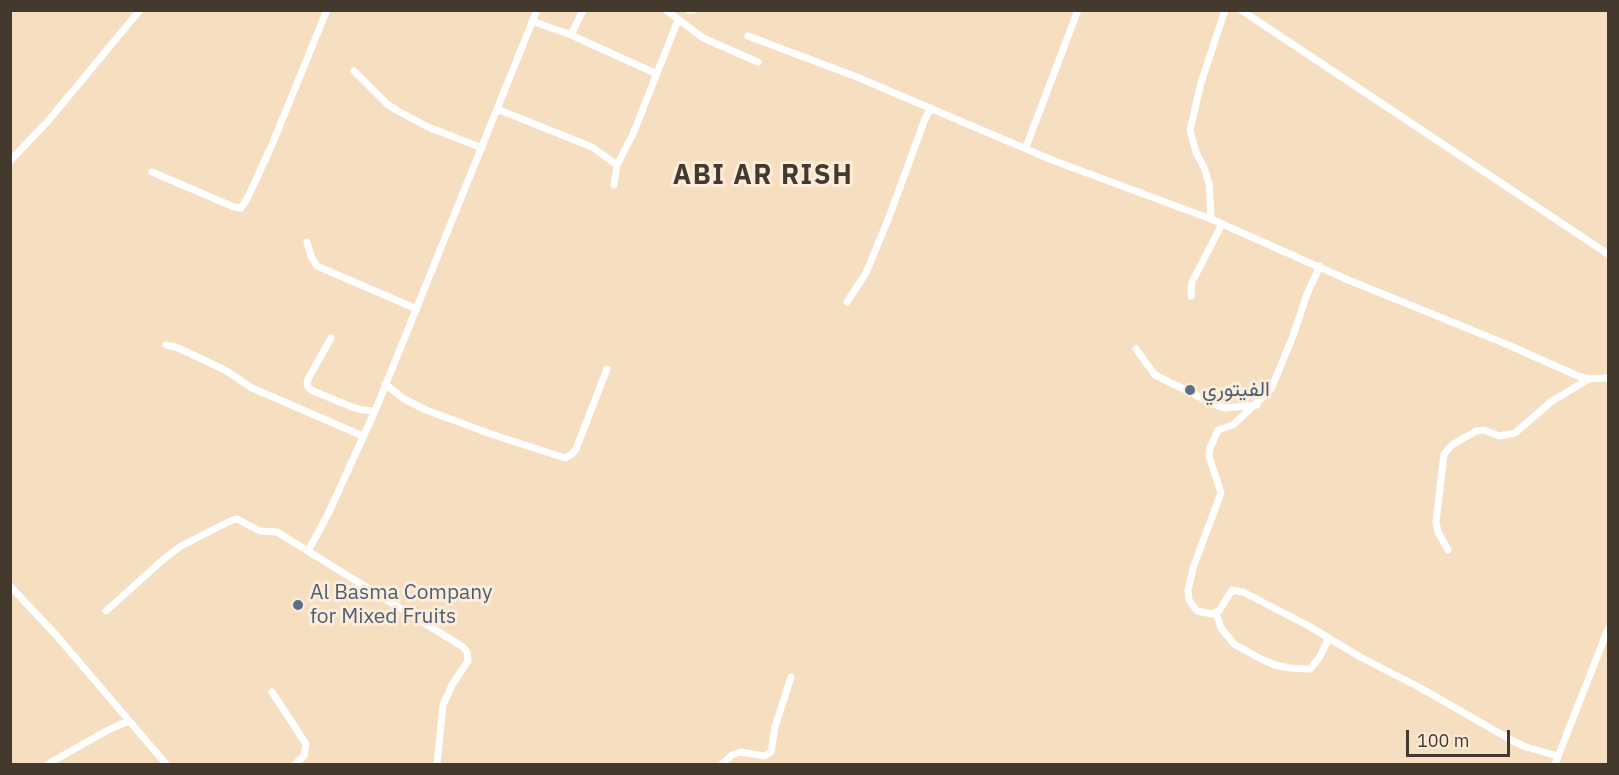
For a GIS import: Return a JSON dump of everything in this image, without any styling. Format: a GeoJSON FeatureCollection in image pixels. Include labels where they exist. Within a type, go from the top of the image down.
{"type":"FeatureCollection","features":[{"type":"Feature","properties":{"kind":"street"},"geometry":{"type":"LineString","coordinates":[[10,161],[48,121],[140,10]]}},
{"type":"Feature","properties":{"kind":"street"},"geometry":{"type":"LineString","coordinates":[[152,172],[241,208],[271,147],[327,10]]}},
{"type":"Feature","properties":{"kind":"street"},"geometry":{"type":"LineString","coordinates":[[308,550],[328,514],[375,411],[537,10]]}},
{"type":"Feature","properties":{"kind":"street"},"geometry":{"type":"LineString","coordinates":[[571,36],[583,10]]}},
{"type":"Feature","properties":{"kind":"street"},"geometry":{"type":"LineString","coordinates":[[666,10],[703,38],[758,62]]}},
{"type":"Feature","properties":{"kind":"street"},"geometry":{"type":"LineString","coordinates":[[688,10],[693,10]]}},
{"type":"Feature","properties":{"kind":"street"},"geometry":{"type":"LineString","coordinates":[[1026,147],[1078,10]]}},
{"type":"Feature","properties":{"kind":"street"},"geometry":{"type":"LineString","coordinates":[[1211,219],[1209,184],[1190,130],[1201,83],[1225,10]]}},
{"type":"Feature","properties":{"kind":"street"},"geometry":{"type":"LineString","coordinates":[[1241,10],[1608,254]]}},
{"type":"Feature","properties":{"kind":"street"},"geometry":{"type":"LineString","coordinates":[[614,185],[617,165],[633,134],[678,20]]}},
{"type":"Feature","properties":{"kind":"street"},"geometry":{"type":"LineString","coordinates":[[532,21],[657,74]]}},
{"type":"Feature","properties":{"kind":"street"},"geometry":{"type":"LineString","coordinates":[[748,36],[931,108],[1052,160],[1211,219],[1384,296],[1506,344],[1578,376],[1589,379],[1608,378]]}},
{"type":"Feature","properties":{"kind":"street"},"geometry":{"type":"LineString","coordinates":[[354,71],[387,104],[398,111],[428,127],[482,148]]}},
{"type":"Feature","properties":{"kind":"street"},"geometry":{"type":"LineString","coordinates":[[847,302],[866,273],[931,108]]}},
{"type":"Feature","properties":{"kind":"street"},"geometry":{"type":"LineString","coordinates":[[497,109],[584,143],[617,165]]}},
{"type":"Feature","properties":{"kind":"street"},"geometry":{"type":"LineString","coordinates":[[1191,296],[1192,282],[1222,224]]}},
{"type":"Feature","properties":{"kind":"street"},"geometry":{"type":"LineString","coordinates":[[307,242],[310,256],[317,266],[417,309]]}},
{"type":"Feature","properties":{"kind":"street"},"geometry":{"type":"LineString","coordinates":[[1320,266],[1307,294],[1278,377],[1267,396],[1233,425],[1218,430],[1210,448],[1209,456],[1221,493],[1193,568],[1188,596],[1191,604],[1197,611],[1208,614],[1216,613],[1221,609],[1229,593],[1232,590],[1239,590],[1513,741],[1558,756]]}},
{"type":"Feature","properties":{"kind":"street"},"geometry":{"type":"LineString","coordinates":[[331,338],[308,378],[308,387],[362,411],[375,411]]}},
{"type":"Feature","properties":{"kind":"street"},"geometry":{"type":"LineString","coordinates":[[166,345],[176,347],[225,370],[252,388],[363,436]]}},
{"type":"Feature","properties":{"kind":"street"},"geometry":{"type":"LineString","coordinates":[[1136,349],[1155,375],[1216,405],[1225,408],[1257,405]]}},
{"type":"Feature","properties":{"kind":"street"},"geometry":{"type":"LineString","coordinates":[[385,384],[404,399],[426,410],[566,458],[576,449],[594,397],[607,369]]}},
{"type":"Feature","properties":{"kind":"street"},"geometry":{"type":"LineString","coordinates":[[1448,550],[1438,532],[1436,522],[1444,454],[1452,445],[1476,431],[1484,430],[1499,436],[1515,433],[1552,401],[1589,379]]}},
{"type":"Feature","properties":{"kind":"street"},"geometry":{"type":"LineString","coordinates":[[106,611],[181,546],[234,519],[260,531],[277,532],[463,647],[467,652],[468,661],[452,685],[443,705],[437,765]]}},
{"type":"Feature","properties":{"kind":"street"},"geometry":{"type":"LineString","coordinates":[[10,586],[56,635],[166,765]]}},
{"type":"Feature","properties":{"kind":"street"},"geometry":{"type":"LineString","coordinates":[[1216,613],[1221,628],[1234,644],[1258,658],[1282,667],[1303,670],[1312,668],[1329,639]]}},
{"type":"Feature","properties":{"kind":"street"},"geometry":{"type":"LineString","coordinates":[[1555,765],[1608,629]]}},
{"type":"Feature","properties":{"kind":"street"},"geometry":{"type":"LineString","coordinates":[[722,765],[732,755],[741,752],[764,756],[771,752],[774,727],[791,677]]}},
{"type":"Feature","properties":{"kind":"street"},"geometry":{"type":"LineString","coordinates":[[272,692],[306,744],[304,756],[295,765]]}},
{"type":"Feature","properties":{"kind":"street"},"geometry":{"type":"LineString","coordinates":[[48,765],[108,730],[129,721]]}},
{"type":"Feature","properties":{"kind":"place","name":"الفيتوري"},"geometry":{"type":"Point","coordinates":[1190,390]}},
{"type":"Feature","properties":{"kind":"place","name":"Al Basma Company for Mixed Fruits"},"geometry":{"type":"Point","coordinates":[298,605]}},
{"type":"Feature","properties":{"kind":"district","name":"ABI AR RISH"},"geometry":{"type":"Point","coordinates":[763,176]}}]}
